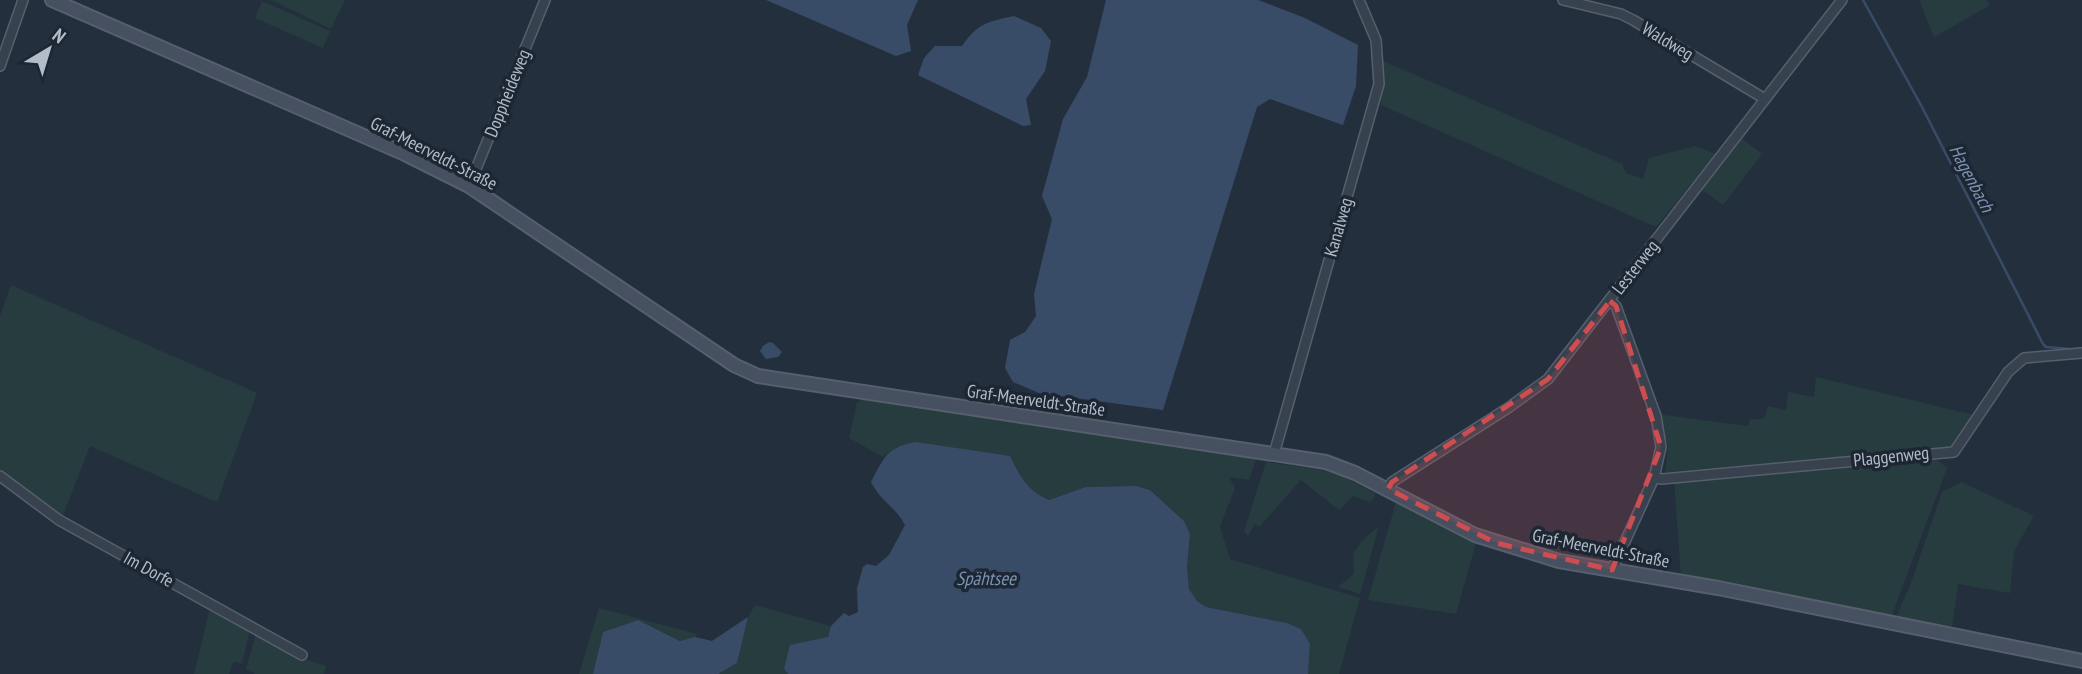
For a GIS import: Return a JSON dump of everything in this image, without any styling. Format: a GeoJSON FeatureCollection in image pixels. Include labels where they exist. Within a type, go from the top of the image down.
{"type":"FeatureCollection","features":[{"type":"Feature","properties":{"kind":"main road","name":"Graf-Meerveldt-Straße"},"geometry":{"type":"LineString","coordinates":[[52,0],[405,155],[469,186],[734,365],[758,376],[1337,465],[1496,543],[1568,563],[1718,588],[2082,661]]}},
{"type":"Feature","properties":{"kind":"street"},"geometry":{"type":"LineString","coordinates":[[0,66],[23,0]]}},
{"type":"Feature","properties":{"kind":"street","name":"Doppheideweg"},"geometry":{"type":"LineString","coordinates":[[469,186],[545,0]]}},
{"type":"Feature","properties":{"kind":"street","name":"Kanalweg"},"geometry":{"type":"LineString","coordinates":[[1274,454],[1379,84],[1376,40],[1360,0]]}},
{"type":"Feature","properties":{"kind":"street","name":"Waldweg"},"geometry":{"type":"LineString","coordinates":[[1563,0],[1620,14],[1633,20],[1765,99]]}},
{"type":"Feature","properties":{"kind":"street","name":"Lesterweg"},"geometry":{"type":"LineString","coordinates":[[1388,489],[1392,482],[1508,408],[1548,379],[1842,0]]}},
{"type":"Feature","properties":{"kind":"street"},"geometry":{"type":"LineString","coordinates":[[1610,301],[1616,306],[1658,424],[1661,447],[1654,478],[1612,570]]}},
{"type":"Feature","properties":{"kind":"street","name":"Plaggenweg"},"geometry":{"type":"LineString","coordinates":[[1654,478],[1954,452],[2008,372],[2024,358],[2082,353]]}},
{"type":"Feature","properties":{"kind":"street","name":"Im Dorfe"},"geometry":{"type":"LineString","coordinates":[[0,476],[59,520],[302,655]]}},
{"type":"Feature","properties":{"kind":"highlighted area"},"geometry":{"type":"Polygon","coordinates":[[[1610,301],[1616,306],[1661,447],[1612,570],[1496,543],[1388,489],[1392,482],[1548,379],[1610,301]]]}},
{"type":"Feature","properties":{"kind":"green space"},"geometry":{"type":"Polygon","coordinates":[[[271,0],[345,0],[331,29],[271,0]]]}},
{"type":"Feature","properties":{"kind":"green space"},"geometry":{"type":"Polygon","coordinates":[[[1919,0],[1986,0],[1990,5],[1934,37],[1919,0]]]}},
{"type":"Feature","properties":{"kind":"green space"},"geometry":{"type":"Polygon","coordinates":[[[262,1],[330,31],[323,48],[255,18],[262,1]]]}},
{"type":"Feature","properties":{"kind":"green space"},"geometry":{"type":"Polygon","coordinates":[[[1383,61],[1622,164],[1626,173],[1643,179],[1649,158],[1695,146],[1716,154],[1656,227],[1381,105],[1383,61]]]}},
{"type":"Feature","properties":{"kind":"green space"},"geometry":{"type":"Polygon","coordinates":[[[1741,138],[1762,154],[1723,205],[1702,190],[1741,138]]]}},
{"type":"Feature","properties":{"kind":"green space"},"geometry":{"type":"Polygon","coordinates":[[[11,285],[257,393],[217,502],[90,446],[62,518],[0,472],[0,316],[11,285]]]}},
{"type":"Feature","properties":{"kind":"green space"},"geometry":{"type":"Polygon","coordinates":[[[1816,377],[1974,415],[1954,448],[1665,472],[1668,446],[1657,414],[1748,426],[1750,419],[1764,419],[1768,406],[1786,410],[1788,392],[1814,397],[1816,377]]]}},
{"type":"Feature","properties":{"kind":"green space"},"geometry":{"type":"Polygon","coordinates":[[[868,397],[1256,459],[1249,480],[1229,477],[1235,488],[1220,527],[1230,559],[1360,598],[1339,674],[1308,674],[1310,644],[1300,629],[1287,623],[1206,607],[1197,601],[1189,590],[1187,567],[1190,534],[1184,521],[1150,490],[1136,486],[1086,487],[1049,500],[1030,487],[1010,456],[898,446],[883,457],[849,438],[857,402],[868,397]]]}},
{"type":"Feature","properties":{"kind":"green space"},"geometry":{"type":"Polygon","coordinates":[[[1932,456],[1947,468],[1892,615],[1883,616],[1681,576],[1674,480],[1932,456]]]}},
{"type":"Feature","properties":{"kind":"green space"},"geometry":{"type":"Polygon","coordinates":[[[1266,462],[1335,472],[1376,494],[1371,502],[1353,496],[1339,510],[1301,480],[1259,527],[1255,524],[1248,536],[1244,531],[1266,462]]]}},
{"type":"Feature","properties":{"kind":"green space"},"geometry":{"type":"Polygon","coordinates":[[[1961,482],[2034,516],[2014,551],[2010,593],[1958,584],[1952,629],[1895,620],[1911,583],[1942,492],[1961,482]]]}},
{"type":"Feature","properties":{"kind":"green space"},"geometry":{"type":"Polygon","coordinates":[[[1396,502],[1476,543],[1456,614],[1368,600],[1396,502]]]}},
{"type":"Feature","properties":{"kind":"green space"},"geometry":{"type":"Polygon","coordinates":[[[1379,526],[1360,594],[1338,587],[1354,574],[1353,553],[1379,526]]]}},
{"type":"Feature","properties":{"kind":"green space"},"geometry":{"type":"Polygon","coordinates":[[[755,605],[831,626],[828,637],[784,669],[788,674],[718,674],[737,663],[748,617],[755,605]]]}},
{"type":"Feature","properties":{"kind":"green space"},"geometry":{"type":"Polygon","coordinates":[[[210,608],[250,630],[242,664],[234,661],[229,674],[194,674],[210,608]]]}},
{"type":"Feature","properties":{"kind":"green space"},"geometry":{"type":"Polygon","coordinates":[[[599,608],[697,634],[681,641],[638,620],[603,632],[593,674],[579,674],[599,608]]]}},
{"type":"Feature","properties":{"kind":"green space"},"geometry":{"type":"Polygon","coordinates":[[[256,634],[302,658],[326,666],[324,674],[255,674],[246,669],[256,634]]]}},
{"type":"Feature","properties":{"kind":"water"},"geometry":{"type":"Polygon","coordinates":[[[766,0],[918,0],[907,25],[911,51],[896,56],[766,0]]]}},
{"type":"Feature","properties":{"kind":"water"},"geometry":{"type":"Polygon","coordinates":[[[1106,0],[1258,0],[1305,18],[1358,45],[1356,86],[1343,125],[1270,99],[1257,107],[1163,410],[1039,393],[1013,382],[1005,368],[1010,340],[1025,332],[1036,316],[1034,294],[1052,219],[1042,196],[1063,119],[1087,77],[1106,0]]]}},
{"type":"Feature","properties":{"kind":"water"},"geometry":{"type":"Polygon","coordinates":[[[1014,16],[1041,28],[1051,41],[1045,71],[1026,99],[1031,125],[1023,126],[918,75],[924,58],[935,46],[962,46],[973,32],[984,25],[1014,16]]]}},
{"type":"Feature","properties":{"kind":"water"},"geometry":{"type":"Polygon","coordinates":[[[769,342],[782,352],[778,357],[766,359],[760,351],[769,342]]]}},
{"type":"Feature","properties":{"kind":"water","name":"Spähtsee"},"geometry":{"type":"Polygon","coordinates":[[[916,442],[1010,456],[1030,487],[1049,500],[1086,487],[1136,486],[1150,490],[1184,521],[1190,534],[1187,567],[1189,589],[1197,601],[1206,607],[1287,623],[1301,629],[1310,644],[1308,674],[788,674],[784,669],[790,645],[828,637],[831,626],[844,613],[849,616],[858,612],[857,588],[863,567],[867,564],[876,566],[889,555],[905,525],[871,482],[892,450],[916,442]]]}},
{"type":"Feature","properties":{"kind":"water"},"geometry":{"type":"Polygon","coordinates":[[[748,617],[737,663],[718,674],[593,674],[603,632],[638,620],[680,641],[695,637],[712,641],[748,617]]]}},
{"type":"Feature","properties":{"kind":"waterway","name":"Hagenbach"},"geometry":{"type":"LineString","coordinates":[[1863,0],[1922,107],[2043,344],[2046,347],[2070,349]]}}]}
